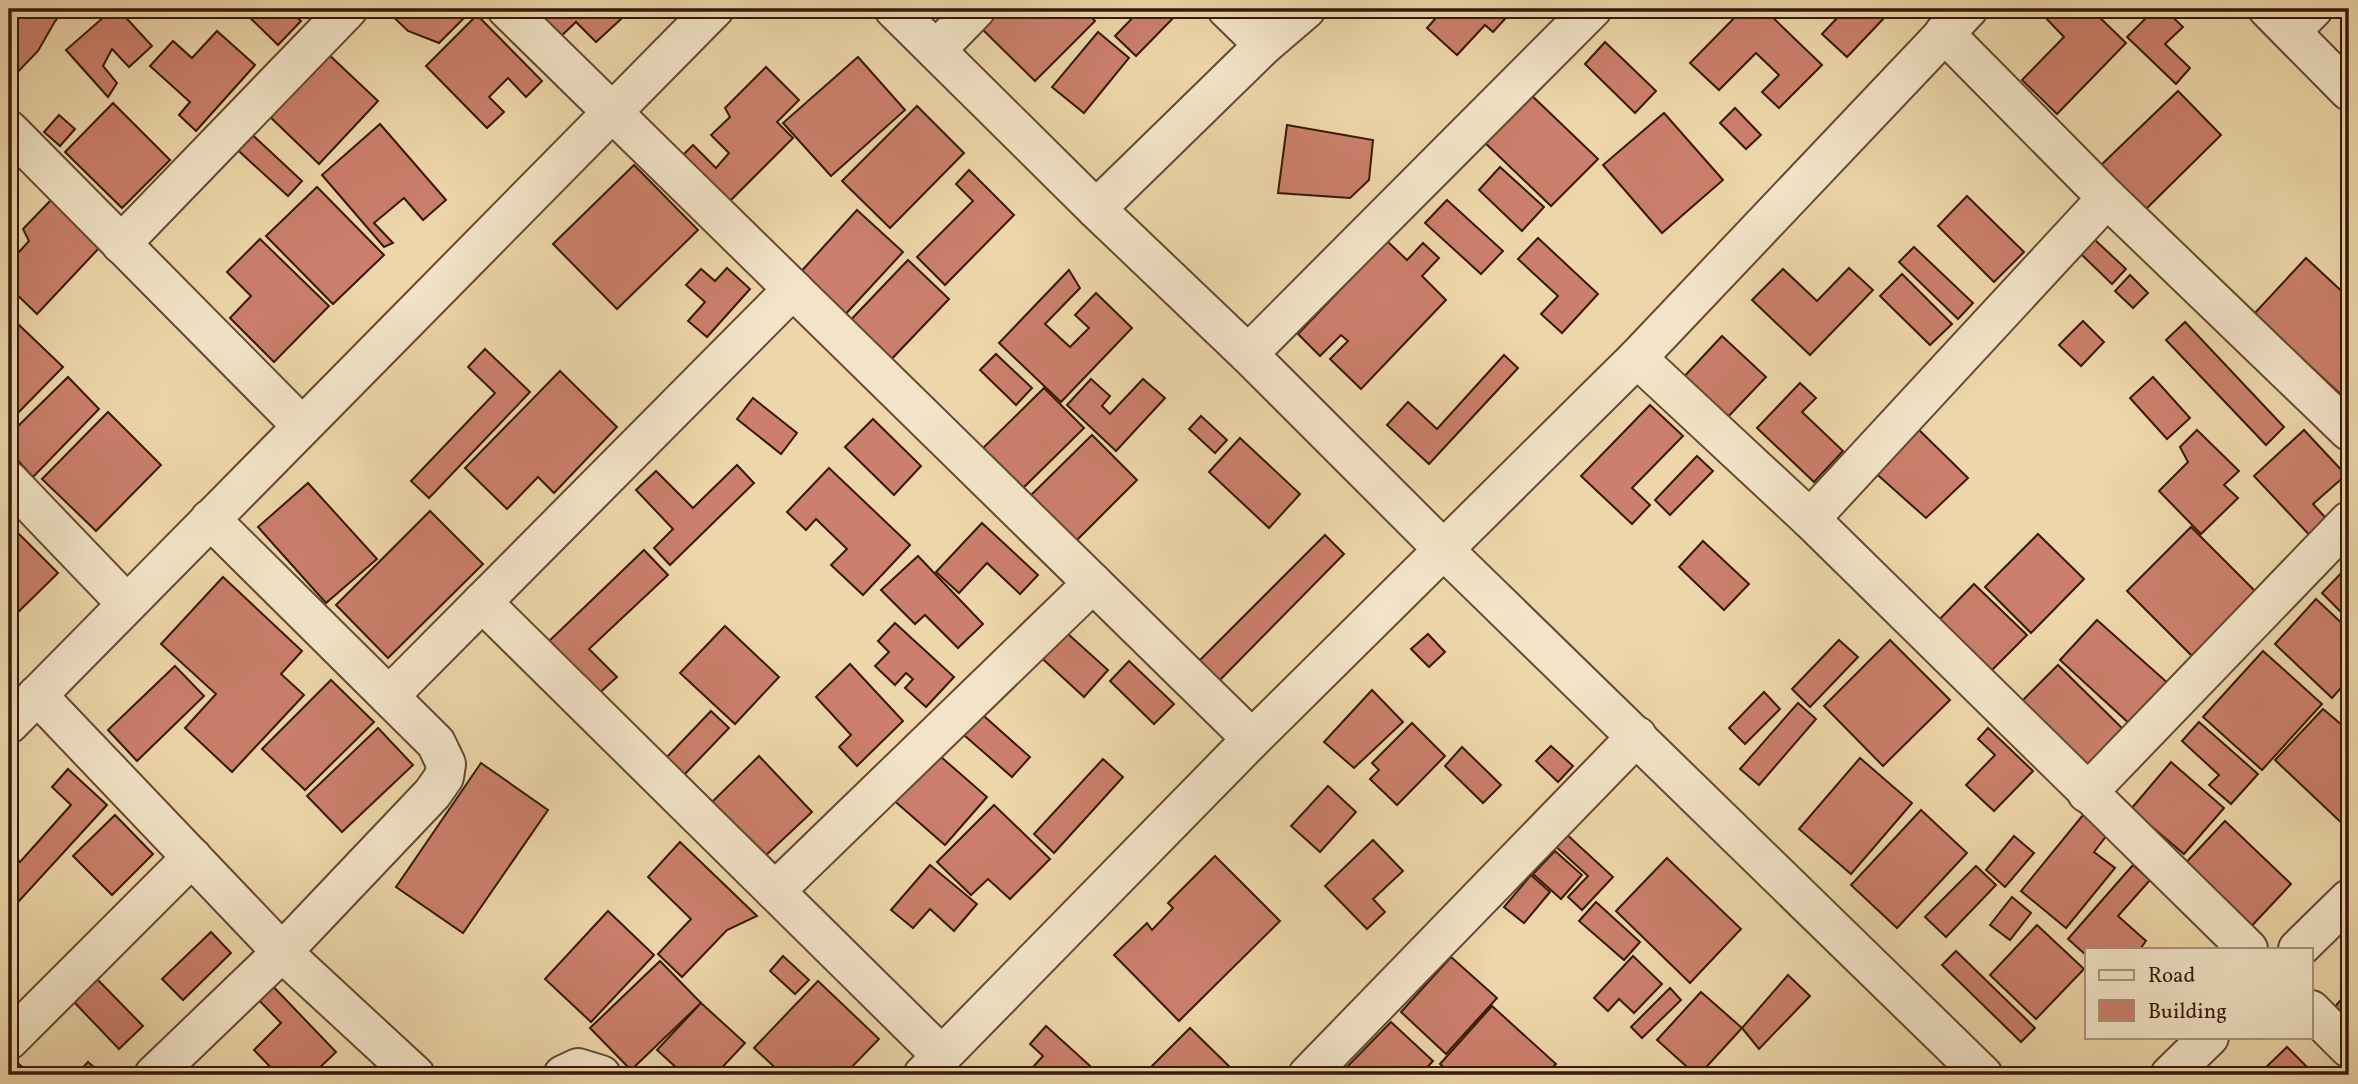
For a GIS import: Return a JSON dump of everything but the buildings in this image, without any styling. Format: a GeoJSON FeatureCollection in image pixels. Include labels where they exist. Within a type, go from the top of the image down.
{"type":"FeatureCollection","features":[{"type":"Feature","properties":{"kind":"street"},"geometry":{"type":"LineString","coordinates":[[121,244],[348,9]]}},
{"type":"Feature","properties":{"kind":"street"},"geometry":{"type":"LineString","coordinates":[[507,9],[1252,739]]}},
{"type":"Feature","properties":{"kind":"street"},"geometry":{"type":"LineString","coordinates":[[9,724],[714,9]]}},
{"type":"Feature","properties":{"kind":"street"},"geometry":{"type":"LineString","coordinates":[[894,9],[1983,1075]]}},
{"type":"Feature","properties":{"kind":"street"},"geometry":{"type":"LineString","coordinates":[[936,50],[976,9]]}},
{"type":"Feature","properties":{"kind":"street"},"geometry":{"type":"LineString","coordinates":[[1227,9],[1264,45]]}},
{"type":"Feature","properties":{"kind":"street"},"geometry":{"type":"LineString","coordinates":[[1096,209],[1264,45],[1306,9]]}},
{"type":"Feature","properties":{"kind":"street"},"geometry":{"type":"LineString","coordinates":[[1248,354],[1592,9]]}},
{"type":"Feature","properties":{"kind":"street"},"geometry":{"type":"LineString","coordinates":[[2290,16],[2349,90]]}},
{"type":"Feature","properties":{"kind":"street"},"geometry":{"type":"LineString","coordinates":[[482,602],[775,891],[932,1065],[1252,739],[1637,358],[1956,21],[2107,198],[2349,431]]}},
{"type":"Feature","properties":{"kind":"street"},"geometry":{"type":"LineString","coordinates":[[9,130],[302,426]]}},
{"type":"Feature","properties":{"kind":"street"},"geometry":{"type":"LineString","coordinates":[[1810,519],[2107,198]]}},
{"type":"Feature","properties":{"kind":"street"},"geometry":{"type":"LineString","coordinates":[[388,696],[793,289]]}},
{"type":"Feature","properties":{"kind":"street"},"geometry":{"type":"LineString","coordinates":[[1637,358],[1810,519],[2247,948]]}},
{"type":"Feature","properties":{"kind":"street"},"geometry":{"type":"LineString","coordinates":[[9,481],[127,604]]}},
{"type":"Feature","properties":{"kind":"street"},"geometry":{"type":"LineString","coordinates":[[154,1075],[282,952],[432,794],[444,777],[446,764],[436,743],[210,519]]}},
{"type":"Feature","properties":{"kind":"street"},"geometry":{"type":"LineString","coordinates":[[2087,793],[2349,521]]}},
{"type":"Feature","properties":{"kind":"street"},"geometry":{"type":"LineString","coordinates":[[775,891],[1093,583]]}},
{"type":"Feature","properties":{"kind":"street"},"geometry":{"type":"LineString","coordinates":[[37,695],[282,952],[415,1075]]}},
{"type":"Feature","properties":{"kind":"street"},"geometry":{"type":"LineString","coordinates":[[1308,1075],[1637,736]]}},
{"type":"Feature","properties":{"kind":"street"},"geometry":{"type":"LineString","coordinates":[[9,1040],[191,856]]}},
{"type":"Feature","properties":{"kind":"street"},"geometry":{"type":"LineString","coordinates":[[2299,948],[2349,899]]}},
{"type":"Feature","properties":{"kind":"street"},"geometry":{"type":"LineString","coordinates":[[2312,1011],[2349,1048]]}},
{"type":"Feature","properties":{"kind":"street"},"geometry":{"type":"LineString","coordinates":[[2170,1075],[2209,1038]]}},
{"type":"Feature","properties":{"kind":"street"},"geometry":{"type":"LineString","coordinates":[[563,1075],[578,1068],[601,1075]]}}]}
